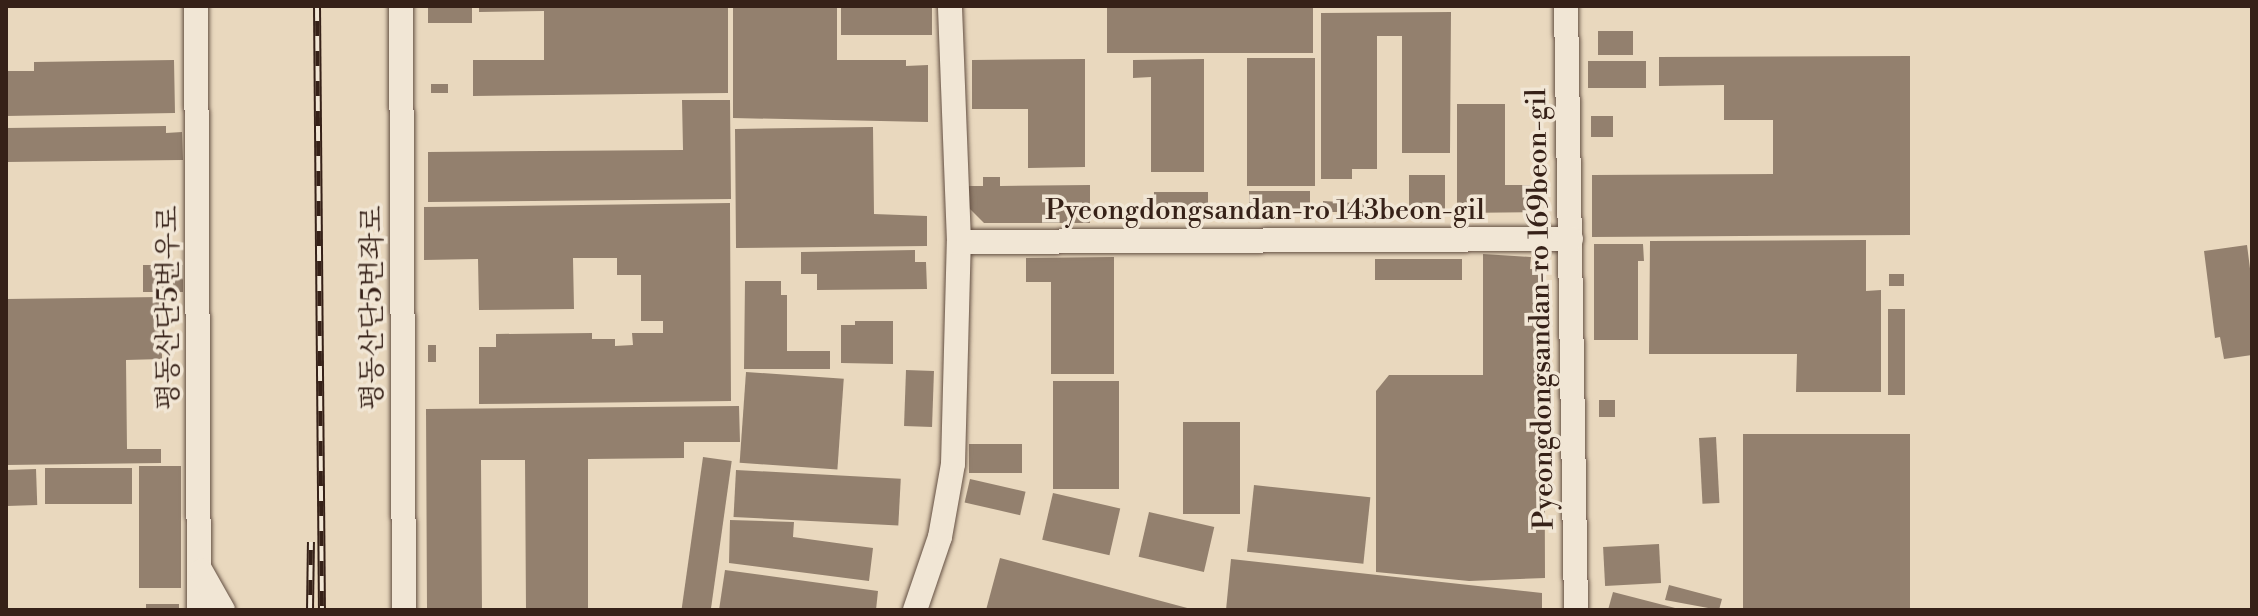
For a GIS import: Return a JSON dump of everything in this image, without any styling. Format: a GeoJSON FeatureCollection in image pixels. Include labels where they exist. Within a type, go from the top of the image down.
{"type":"FeatureCollection","features":[{"type":"Feature","properties":{"kind":"street","name":"평동산단5번우로"},"geometry":{"type":"LineString","coordinates":[[196,6],[199,610]]}},
{"type":"Feature","properties":{"kind":"street","name":"평동산단5번좌로"},"geometry":{"type":"LineString","coordinates":[[401,6],[404,610]]}},
{"type":"Feature","properties":{"kind":"street"},"geometry":{"type":"LineString","coordinates":[[915,610],[940,537],[953,464],[959,242],[950,6]]}},
{"type":"Feature","properties":{"kind":"street","name":"Pyeongdongsandan-ro 169beon-gil"},"geometry":{"type":"LineString","coordinates":[[1566,6],[1576,610]]}},
{"type":"Feature","properties":{"kind":"street","name":"Pyeongdongsandan-ro 143beon-gil"},"geometry":{"type":"LineString","coordinates":[[959,242],[1571,239]]}},
{"type":"Feature","properties":{"kind":"street"},"geometry":{"type":"LineString","coordinates":[[201,571],[223,610]]}},
{"type":"Feature","properties":{"kind":"street"},"geometry":{"type":"LineString","coordinates":[[386,610],[404,584]]}},
{"type":"Feature","properties":{"kind":"building"},"geometry":{"type":"Polygon","coordinates":[[[428,6],[472,6],[472,23],[428,23],[428,6]]]}},
{"type":"Feature","properties":{"kind":"building"},"geometry":{"type":"Polygon","coordinates":[[[479,6],[728,6],[728,93],[473,96],[473,60],[544,60],[544,11],[479,12],[479,6]]]}},
{"type":"Feature","properties":{"kind":"building"},"geometry":{"type":"Polygon","coordinates":[[[733,6],[837,6],[837,60],[906,60],[906,66],[928,65],[928,122],[733,118],[733,6]]]}},
{"type":"Feature","properties":{"kind":"building"},"geometry":{"type":"Polygon","coordinates":[[[841,6],[932,6],[932,35],[841,35],[841,6]]]}},
{"type":"Feature","properties":{"kind":"building"},"geometry":{"type":"Polygon","coordinates":[[[1107,6],[1313,6],[1313,53],[1107,53],[1107,6]]]}},
{"type":"Feature","properties":{"kind":"building"},"geometry":{"type":"Polygon","coordinates":[[[1451,12],[1450,153],[1402,153],[1402,36],[1377,36],[1377,169],[1352,169],[1352,179],[1321,179],[1321,13],[1451,12]]]}},
{"type":"Feature","properties":{"kind":"building"},"geometry":{"type":"Polygon","coordinates":[[[1598,31],[1633,31],[1633,55],[1598,55],[1598,31]]]}},
{"type":"Feature","properties":{"kind":"building"},"geometry":{"type":"Polygon","coordinates":[[[1910,56],[1910,235],[1592,237],[1592,175],[1773,174],[1773,120],[1724,120],[1724,85],[1659,86],[1659,57],[1910,56]]]}},
{"type":"Feature","properties":{"kind":"building"},"geometry":{"type":"Polygon","coordinates":[[[1247,58],[1315,58],[1315,186],[1247,186],[1247,58]]]}},
{"type":"Feature","properties":{"kind":"building"},"geometry":{"type":"Polygon","coordinates":[[[1085,59],[1085,167],[1028,168],[1028,109],[972,109],[972,60],[1085,59]]]}},
{"type":"Feature","properties":{"kind":"building"},"geometry":{"type":"Polygon","coordinates":[[[1204,59],[1204,172],[1151,172],[1151,77],[1133,78],[1133,60],[1204,59]]]}},
{"type":"Feature","properties":{"kind":"building"},"geometry":{"type":"Polygon","coordinates":[[[174,60],[175,113],[6,116],[6,71],[34,71],[34,62],[174,60]]]}},
{"type":"Feature","properties":{"kind":"building"},"geometry":{"type":"Polygon","coordinates":[[[1588,61],[1646,61],[1646,88],[1588,88],[1588,61]]]}},
{"type":"Feature","properties":{"kind":"building"},"geometry":{"type":"Polygon","coordinates":[[[431,84],[448,84],[448,93],[431,93],[431,84]]]}},
{"type":"Feature","properties":{"kind":"building"},"geometry":{"type":"Polygon","coordinates":[[[682,100],[730,100],[731,199],[428,202],[428,152],[683,150],[682,100]]]}},
{"type":"Feature","properties":{"kind":"building"},"geometry":{"type":"Polygon","coordinates":[[[1457,104],[1505,104],[1505,185],[1541,185],[1541,212],[1457,213],[1457,104]]]}},
{"type":"Feature","properties":{"kind":"building"},"geometry":{"type":"Polygon","coordinates":[[[1591,116],[1613,116],[1613,137],[1591,137],[1591,116]]]}},
{"type":"Feature","properties":{"kind":"building"},"geometry":{"type":"Polygon","coordinates":[[[166,126],[166,133],[182,132],[183,160],[6,162],[6,128],[166,126]]]}},
{"type":"Feature","properties":{"kind":"building"},"geometry":{"type":"Polygon","coordinates":[[[873,127],[874,214],[927,216],[927,246],[736,248],[735,129],[873,127]]]}},
{"type":"Feature","properties":{"kind":"building"},"geometry":{"type":"Polygon","coordinates":[[[1409,175],[1445,175],[1445,212],[1409,212],[1409,175]]]}},
{"type":"Feature","properties":{"kind":"building"},"geometry":{"type":"Polygon","coordinates":[[[983,177],[1000,177],[1000,186],[1090,185],[1090,223],[984,223],[968,207],[968,186],[983,186],[983,177]]]}},
{"type":"Feature","properties":{"kind":"building"},"geometry":{"type":"Polygon","coordinates":[[[1249,191],[1310,191],[1310,216],[1249,216],[1249,191]]]}},
{"type":"Feature","properties":{"kind":"building"},"geometry":{"type":"Polygon","coordinates":[[[1154,192],[1208,192],[1208,216],[1154,216],[1154,192]]]}},
{"type":"Feature","properties":{"kind":"building"},"geometry":{"type":"Polygon","coordinates":[[[1323,201],[1372,204],[1372,212],[1323,212],[1323,201]]]}},
{"type":"Feature","properties":{"kind":"building"},"geometry":{"type":"Polygon","coordinates":[[[730,203],[731,401],[479,404],[479,347],[496,347],[496,334],[592,333],[592,339],[615,339],[615,346],[633,345],[632,333],[663,333],[663,321],[641,321],[641,275],[617,275],[617,258],[573,258],[574,309],[479,310],[478,259],[424,260],[424,207],[730,203]]]}},
{"type":"Feature","properties":{"kind":"building"},"geometry":{"type":"Polygon","coordinates":[[[1866,240],[1866,291],[1881,290],[1881,392],[1796,392],[1797,354],[1649,354],[1650,241],[1866,240]]]}},
{"type":"Feature","properties":{"kind":"building"},"geometry":{"type":"Polygon","coordinates":[[[1594,244],[1643,244],[1644,261],[1638,261],[1638,340],[1594,340],[1594,244]]]}},
{"type":"Feature","properties":{"kind":"building"},"geometry":{"type":"Polygon","coordinates":[[[2247,245],[2252,284],[2252,355],[2224,359],[2220,337],[2215,338],[2204,251],[2247,245]]]}},
{"type":"Feature","properties":{"kind":"building"},"geometry":{"type":"Polygon","coordinates":[[[915,250],[915,262],[926,262],[927,289],[817,290],[817,274],[801,274],[801,252],[915,250]]]}},
{"type":"Feature","properties":{"kind":"building"},"geometry":{"type":"Polygon","coordinates":[[[1483,254],[1531,257],[1530,269],[1544,269],[1545,578],[1469,581],[1376,572],[1376,391],[1389,375],[1483,375],[1483,254]]]}},
{"type":"Feature","properties":{"kind":"building"},"geometry":{"type":"Polygon","coordinates":[[[1114,257],[1114,374],[1051,374],[1051,282],[1026,282],[1026,258],[1114,257]]]}},
{"type":"Feature","properties":{"kind":"building"},"geometry":{"type":"Polygon","coordinates":[[[1375,259],[1462,259],[1462,280],[1375,280],[1375,259]]]}},
{"type":"Feature","properties":{"kind":"building"},"geometry":{"type":"Polygon","coordinates":[[[143,265],[183,265],[183,292],[143,292],[143,265]]]}},
{"type":"Feature","properties":{"kind":"building"},"geometry":{"type":"Polygon","coordinates":[[[1889,274],[1904,274],[1904,286],[1889,286],[1889,274]]]}},
{"type":"Feature","properties":{"kind":"building"},"geometry":{"type":"Polygon","coordinates":[[[745,281],[781,281],[781,295],[787,295],[787,351],[830,351],[830,369],[744,369],[745,281]]]}},
{"type":"Feature","properties":{"kind":"building"},"geometry":{"type":"Polygon","coordinates":[[[161,297],[162,359],[126,360],[127,449],[161,449],[161,463],[6,465],[6,299],[161,297]]]}},
{"type":"Feature","properties":{"kind":"building"},"geometry":{"type":"Polygon","coordinates":[[[1888,309],[1905,309],[1905,395],[1888,395],[1888,309]]]}},
{"type":"Feature","properties":{"kind":"building"},"geometry":{"type":"Polygon","coordinates":[[[855,321],[893,321],[893,364],[841,363],[841,325],[855,325],[855,321]]]}},
{"type":"Feature","properties":{"kind":"building"},"geometry":{"type":"Polygon","coordinates":[[[428,345],[436,345],[436,362],[428,362],[428,345]]]}},
{"type":"Feature","properties":{"kind":"building"},"geometry":{"type":"Polygon","coordinates":[[[906,370],[934,371],[932,427],[904,426],[906,370]]]}},
{"type":"Feature","properties":{"kind":"building"},"geometry":{"type":"Polygon","coordinates":[[[746,372],[844,379],[837,470],[740,463],[746,372]]]}},
{"type":"Feature","properties":{"kind":"building"},"geometry":{"type":"Polygon","coordinates":[[[1053,381],[1119,381],[1119,489],[1053,489],[1053,381]]]}},
{"type":"Feature","properties":{"kind":"building"},"geometry":{"type":"Polygon","coordinates":[[[1599,400],[1615,400],[1615,417],[1599,417],[1599,400]]]}},
{"type":"Feature","properties":{"kind":"building"},"geometry":{"type":"Polygon","coordinates":[[[739,406],[740,442],[684,442],[684,458],[588,459],[588,610],[526,610],[525,460],[481,460],[482,610],[427,610],[426,409],[739,406]]]}},
{"type":"Feature","properties":{"kind":"building"},"geometry":{"type":"Polygon","coordinates":[[[1183,422],[1240,422],[1240,514],[1183,514],[1183,422]]]}},
{"type":"Feature","properties":{"kind":"building"},"geometry":{"type":"Polygon","coordinates":[[[1743,434],[1910,434],[1910,609],[1743,609],[1743,434]]]}},
{"type":"Feature","properties":{"kind":"building"},"geometry":{"type":"Polygon","coordinates":[[[1716,437],[1719,503],[1702,504],[1699,438],[1716,437]]]}},
{"type":"Feature","properties":{"kind":"building"},"geometry":{"type":"Polygon","coordinates":[[[969,444],[1022,444],[1022,473],[969,473],[969,444]]]}},
{"type":"Feature","properties":{"kind":"building"},"geometry":{"type":"Polygon","coordinates":[[[703,457],[732,461],[711,610],[682,610],[703,457]]]}},
{"type":"Feature","properties":{"kind":"building"},"geometry":{"type":"Polygon","coordinates":[[[139,466],[181,466],[181,588],[139,588],[139,466]]]}},
{"type":"Feature","properties":{"kind":"building"},"geometry":{"type":"Polygon","coordinates":[[[45,468],[132,468],[132,504],[45,504],[45,468]]]}},
{"type":"Feature","properties":{"kind":"building"},"geometry":{"type":"Polygon","coordinates":[[[36,469],[37,505],[7,506],[6,470],[36,469]]]}},
{"type":"Feature","properties":{"kind":"building"},"geometry":{"type":"Polygon","coordinates":[[[736,470],[901,479],[898,526],[734,517],[736,470]]]}},
{"type":"Feature","properties":{"kind":"building"},"geometry":{"type":"Polygon","coordinates":[[[970,479],[1026,492],[1020,515],[965,502],[970,479]]]}},
{"type":"Feature","properties":{"kind":"building"},"geometry":{"type":"Polygon","coordinates":[[[1254,485],[1370,497],[1363,564],[1247,552],[1254,485]]]}},
{"type":"Feature","properties":{"kind":"building"},"geometry":{"type":"Polygon","coordinates":[[[1053,493],[1120,509],[1109,555],[1042,540],[1053,493]]]}},
{"type":"Feature","properties":{"kind":"building"},"geometry":{"type":"Polygon","coordinates":[[[1149,512],[1214,527],[1204,572],[1139,557],[1149,512]]]}},
{"type":"Feature","properties":{"kind":"building"},"geometry":{"type":"Polygon","coordinates":[[[730,520],[794,522],[793,537],[873,548],[869,581],[729,563],[730,520]]]}},
{"type":"Feature","properties":{"kind":"building"},"geometry":{"type":"Polygon","coordinates":[[[1659,544],[1661,583],[1605,586],[1603,547],[1659,544]]]}},
{"type":"Feature","properties":{"kind":"building"},"geometry":{"type":"Polygon","coordinates":[[[1000,558],[1191,609],[1191,610],[986,610],[1000,558]]]}},
{"type":"Feature","properties":{"kind":"building"},"geometry":{"type":"Polygon","coordinates":[[[1231,559],[1542,593],[1542,610],[1226,610],[1231,559]]]}},
{"type":"Feature","properties":{"kind":"building"},"geometry":{"type":"Polygon","coordinates":[[[725,570],[878,591],[876,610],[719,610],[725,570]]]}},
{"type":"Feature","properties":{"kind":"building"},"geometry":{"type":"Polygon","coordinates":[[[1669,585],[1722,599],[1719,610],[1665,600],[1669,585]]]}},
{"type":"Feature","properties":{"kind":"building"},"geometry":{"type":"Polygon","coordinates":[[[1613,592],[1679,609],[1679,610],[1608,610],[1613,592]]]}},
{"type":"Feature","properties":{"kind":"building"},"geometry":{"type":"Polygon","coordinates":[[[146,604],[179,604],[179,610],[146,610],[146,604]]]}},
{"type":"Feature","properties":{"kind":"railway"},"geometry":{"type":"LineString","coordinates":[[317,6],[322,610]]}},
{"type":"Feature","properties":{"kind":"railway"},"geometry":{"type":"LineString","coordinates":[[310,610],[311,542]]}}]}
